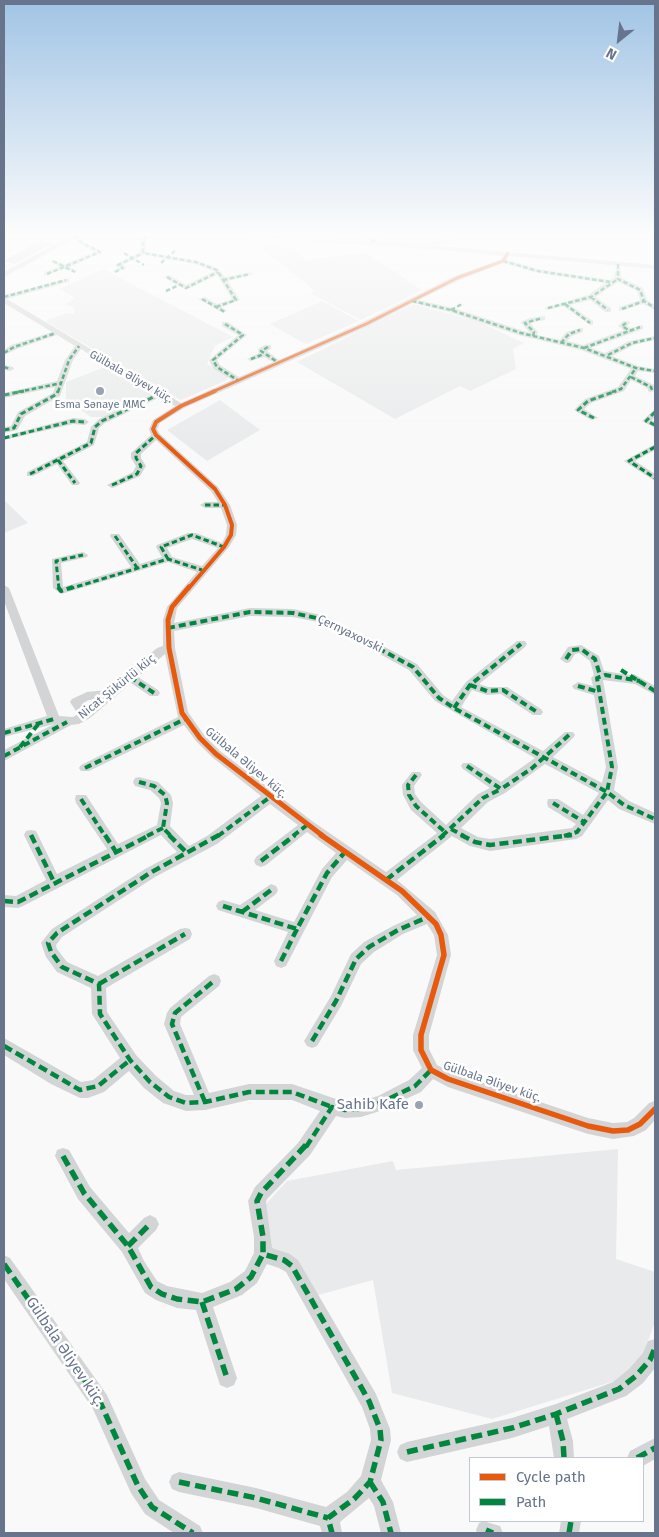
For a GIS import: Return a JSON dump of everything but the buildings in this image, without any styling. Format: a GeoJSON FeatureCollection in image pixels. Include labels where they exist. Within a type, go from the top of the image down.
{"type":"FeatureCollection","features":[{"type":"Feature","properties":{"kind":"street","name":"Gülbala Əliyev küç."},"geometry":{"type":"LineString","coordinates":[[16,307],[181,406]]}},
{"type":"Feature","properties":{"kind":"street"},"geometry":{"type":"LineString","coordinates":[[216,307],[225,312]]}},
{"type":"Feature","properties":{"kind":"street","name":"Gülbala Əliyev küç."},"geometry":{"type":"LineString","coordinates":[[156,435],[153,429],[156,422],[181,406],[400,307]]}},
{"type":"Feature","properties":{"kind":"street"},"geometry":{"type":"LineString","coordinates":[[436,307],[534,336],[608,355],[636,368],[655,371]]}},
{"type":"Feature","properties":{"kind":"street"},"geometry":{"type":"LineString","coordinates":[[450,310],[457,307]]}},
{"type":"Feature","properties":{"kind":"street"},"geometry":{"type":"LineString","coordinates":[[548,308],[553,307]]}},
{"type":"Feature","properties":{"kind":"street"},"geometry":{"type":"LineString","coordinates":[[569,307],[590,323]]}},
{"type":"Feature","properties":{"kind":"street"},"geometry":{"type":"LineString","coordinates":[[604,307],[608,310]]}},
{"type":"Feature","properties":{"kind":"street"},"geometry":{"type":"LineString","coordinates":[[622,309],[629,307]]}},
{"type":"Feature","properties":{"kind":"street"},"geometry":{"type":"LineString","coordinates":[[534,336],[534,332],[525,323],[542,318]]}},
{"type":"Feature","properties":{"kind":"street"},"geometry":{"type":"LineString","coordinates":[[626,323],[622,326],[630,331]]}},
{"type":"Feature","properties":{"kind":"street"},"geometry":{"type":"LineString","coordinates":[[225,324],[243,335],[213,360],[218,367],[239,380]]}},
{"type":"Feature","properties":{"kind":"street"},"geometry":{"type":"LineString","coordinates":[[584,348],[640,327]]}},
{"type":"Feature","properties":{"kind":"street"},"geometry":{"type":"LineString","coordinates":[[561,343],[569,334],[580,330]]}},
{"type":"Feature","properties":{"kind":"street"},"geometry":{"type":"LineString","coordinates":[[4,353],[56,332]]}},
{"type":"Feature","properties":{"kind":"street"},"geometry":{"type":"LineString","coordinates":[[608,355],[632,343],[655,338]]}},
{"type":"Feature","properties":{"kind":"street"},"geometry":{"type":"LineString","coordinates":[[4,430],[14,428],[21,414],[55,396],[62,383],[69,360],[79,346]]}},
{"type":"Feature","properties":{"kind":"street"},"geometry":{"type":"LineString","coordinates":[[251,359],[266,350],[279,363]]}},
{"type":"Feature","properties":{"kind":"street"},"geometry":{"type":"LineString","coordinates":[[594,418],[578,410],[588,401],[621,389],[636,368]]}},
{"type":"Feature","properties":{"kind":"street"},"geometry":{"type":"LineString","coordinates":[[631,377],[651,386],[652,390]]}},
{"type":"Feature","properties":{"kind":"street"},"geometry":{"type":"LineString","coordinates":[[4,396],[62,383]]}},
{"type":"Feature","properties":{"kind":"street"},"geometry":{"type":"LineString","coordinates":[[30,474],[91,443],[92,432],[102,422],[160,394]]}},
{"type":"Feature","properties":{"kind":"street"},"geometry":{"type":"LineString","coordinates":[[655,412],[646,421],[655,424]]}},
{"type":"Feature","properties":{"kind":"street"},"geometry":{"type":"LineString","coordinates":[[4,438],[73,421],[102,422]]}},
{"type":"Feature","properties":{"kind":"street"},"geometry":{"type":"LineString","coordinates":[[54,431],[85,422]]}},
{"type":"Feature","properties":{"kind":"street"},"geometry":{"type":"LineString","coordinates":[[85,768],[184,719],[169,648],[168,628],[172,607],[202,570],[224,547],[232,530],[225,505],[211,484],[156,435],[135,456],[141,466],[137,474],[112,485]]}},
{"type":"Feature","properties":{"kind":"street"},"geometry":{"type":"LineString","coordinates":[[655,446],[629,461],[655,478]]}},
{"type":"Feature","properties":{"kind":"street"},"geometry":{"type":"LineString","coordinates":[[58,460],[75,483]]}},
{"type":"Feature","properties":{"kind":"street"},"geometry":{"type":"LineString","coordinates":[[205,505],[225,505]]}},
{"type":"Feature","properties":{"kind":"street"},"geometry":{"type":"LineString","coordinates":[[168,559],[161,547],[192,535],[224,547]]}},
{"type":"Feature","properties":{"kind":"street"},"geometry":{"type":"LineString","coordinates":[[116,536],[138,569]]}},
{"type":"Feature","properties":{"kind":"street"},"geometry":{"type":"LineString","coordinates":[[83,555],[56,561],[58,588],[61,591],[168,559],[202,570]]}},
{"type":"Feature","properties":{"kind":"street"},"geometry":{"type":"LineString","coordinates":[[4,588],[54,719],[4,733]]}},
{"type":"Feature","properties":{"kind":"street","name":"Çernyaxovski"},"geometry":{"type":"LineString","coordinates":[[168,628],[250,612],[316,616],[413,667],[439,698],[454,708],[607,792],[624,805],[655,819]]}},
{"type":"Feature","properties":{"kind":"street"},"geometry":{"type":"LineString","coordinates":[[454,708],[470,685],[521,644]]}},
{"type":"Feature","properties":{"kind":"street","name":"Nicat Şükürlü küç"},"geometry":{"type":"LineString","coordinates":[[54,719],[67,722],[75,721],[89,713],[161,651],[169,648]]}},
{"type":"Feature","properties":{"kind":"street"},"geometry":{"type":"LineString","coordinates":[[416,775],[408,785],[409,795],[416,806],[448,831],[475,842],[490,845],[571,835],[577,832],[607,792],[612,768],[597,678],[600,675],[595,659],[581,649],[572,650],[566,659]]}},
{"type":"Feature","properties":{"kind":"street"},"geometry":{"type":"LineString","coordinates":[[621,670],[655,690]]}},
{"type":"Feature","properties":{"kind":"street"},"geometry":{"type":"LineString","coordinates":[[600,675],[640,681]]}},
{"type":"Feature","properties":{"kind":"street"},"geometry":{"type":"LineString","coordinates":[[130,677],[154,693]]}},
{"type":"Feature","properties":{"kind":"street"},"geometry":{"type":"LineString","coordinates":[[470,685],[488,691],[503,690],[537,712]]}},
{"type":"Feature","properties":{"kind":"street"},"geometry":{"type":"LineString","coordinates":[[578,686],[599,692]]}},
{"type":"Feature","properties":{"kind":"street"},"geometry":{"type":"LineString","coordinates":[[89,713],[82,710],[76,702],[87,696],[110,694]]}},
{"type":"Feature","properties":{"kind":"street","name":"Gülbala Əliyev küç."},"geometry":{"type":"LineString","coordinates":[[184,719],[216,754],[307,825],[386,880],[430,916],[441,935],[444,955],[421,1035],[421,1050],[430,1070],[448,1080],[588,1126],[613,1131],[628,1130],[640,1124],[654,1113]]}},
{"type":"Feature","properties":{"kind":"street"},"geometry":{"type":"LineString","coordinates":[[17,750],[40,722]]}},
{"type":"Feature","properties":{"kind":"street"},"geometry":{"type":"LineString","coordinates":[[4,756],[67,722]]}},
{"type":"Feature","properties":{"kind":"street"},"geometry":{"type":"LineString","coordinates":[[386,880],[448,831],[483,798],[501,789],[516,777],[531,769],[569,735]]}},
{"type":"Feature","properties":{"kind":"street"},"geometry":{"type":"LineString","coordinates":[[467,766],[501,789]]}},
{"type":"Feature","properties":{"kind":"street"},"geometry":{"type":"LineString","coordinates":[[139,782],[154,786],[165,794],[167,803],[164,828],[187,853]]}},
{"type":"Feature","properties":{"kind":"street"},"geometry":{"type":"LineString","coordinates":[[185,934],[99,984],[62,967],[51,952],[48,943],[51,938],[150,873],[212,840],[270,797]]}},
{"type":"Feature","properties":{"kind":"street"},"geometry":{"type":"LineString","coordinates":[[81,799],[116,852]]}},
{"type":"Feature","properties":{"kind":"street"},"geometry":{"type":"LineString","coordinates":[[553,803],[584,822]]}},
{"type":"Feature","properties":{"kind":"street"},"geometry":{"type":"LineString","coordinates":[[261,861],[307,825]]}},
{"type":"Feature","properties":{"kind":"street"},"geometry":{"type":"LineString","coordinates":[[4,901],[18,902],[54,882],[164,828]]}},
{"type":"Feature","properties":{"kind":"street"},"geometry":{"type":"LineString","coordinates":[[31,835],[54,882]]}},
{"type":"Feature","properties":{"kind":"street"},"geometry":{"type":"LineString","coordinates":[[281,961],[327,873],[345,852]]}},
{"type":"Feature","properties":{"kind":"street"},"geometry":{"type":"LineString","coordinates":[[242,912],[270,890]]}},
{"type":"Feature","properties":{"kind":"street"},"geometry":{"type":"LineString","coordinates":[[223,906],[297,929]]}},
{"type":"Feature","properties":{"kind":"street"},"geometry":{"type":"LineString","coordinates":[[312,1041],[336,1001],[356,959],[368,947],[398,930],[430,916]]}},
{"type":"Feature","properties":{"kind":"street"},"geometry":{"type":"LineString","coordinates":[[205,1102],[172,1024],[175,1013],[214,981]]}},
{"type":"Feature","properties":{"kind":"street","name":"Gülbala Əliyev küç."},"geometry":{"type":"LineString","coordinates":[[99,984],[98,1001],[100,1014],[130,1060],[150,1082],[169,1097],[186,1103],[205,1102],[249,1092],[292,1092],[332,1107],[345,1110],[361,1109],[380,1103],[415,1086],[430,1070]]}},
{"type":"Feature","properties":{"kind":"street"},"geometry":{"type":"LineString","coordinates":[[4,1046],[56,1078],[80,1090],[88,1090],[98,1086],[130,1060]]}},
{"type":"Feature","properties":{"kind":"street"},"geometry":{"type":"LineString","coordinates":[[63,1156],[84,1193],[128,1246],[138,1267],[152,1287],[162,1294],[178,1299],[202,1302],[236,1289],[251,1277],[263,1254],[263,1238],[257,1201],[261,1193],[304,1149],[332,1107]]}},
{"type":"Feature","properties":{"kind":"street"},"geometry":{"type":"LineString","coordinates":[[128,1246],[150,1224]]}},
{"type":"Feature","properties":{"kind":"street"},"geometry":{"type":"LineString","coordinates":[[178,1482],[256,1498],[330,1526],[370,1482],[381,1440],[380,1429],[370,1401],[292,1266],[284,1260],[263,1254]]}},
{"type":"Feature","properties":{"kind":"street","name":"Gülbala Əliyev küç."},"geometry":{"type":"LineString","coordinates":[[4,1264],[100,1402],[134,1478],[152,1507],[193,1533]]}},
{"type":"Feature","properties":{"kind":"street"},"geometry":{"type":"LineString","coordinates":[[202,1302],[228,1378]]}},
{"type":"Feature","properties":{"kind":"street"},"geometry":{"type":"LineString","coordinates":[[407,1452],[512,1428],[556,1414],[618,1389],[636,1376],[654,1358]]}},
{"type":"Feature","properties":{"kind":"street"},"geometry":{"type":"LineString","coordinates":[[556,1414],[563,1440],[564,1457]]}},
{"type":"Feature","properties":{"kind":"street"},"geometry":{"type":"LineString","coordinates":[[639,1457],[655,1448]]}},
{"type":"Feature","properties":{"kind":"street"},"geometry":{"type":"LineString","coordinates":[[370,1482],[383,1502],[390,1533]]}},
{"type":"Feature","properties":{"kind":"shaded area"},"geometry":{"type":"Polygon","coordinates":[[[71,307],[175,307],[233,337],[215,346],[207,364],[228,375],[227,380],[181,400],[45,321],[67,313],[74,314],[74,308],[71,307]]]}},
{"type":"Feature","properties":{"kind":"shaded area"},"geometry":{"type":"Polygon","coordinates":[[[309,307],[333,307],[359,321],[306,344],[270,324],[309,307]]]}},
{"type":"Feature","properties":{"kind":"shaded area"},"geometry":{"type":"Polygon","coordinates":[[[336,307],[388,307],[361,320],[336,307]]]}},
{"type":"Feature","properties":{"kind":"shaded area"},"geometry":{"type":"Polygon","coordinates":[[[408,307],[423,307],[477,321],[524,343],[513,349],[516,369],[470,391],[460,386],[395,419],[297,362],[408,307]]]}},
{"type":"Feature","properties":{"kind":"shaded area"},"geometry":{"type":"Polygon","coordinates":[[[105,367],[153,395],[108,417],[91,417],[66,400],[66,382],[105,367]]]}},
{"type":"Feature","properties":{"kind":"shaded area"},"geometry":{"type":"Polygon","coordinates":[[[220,400],[260,430],[207,461],[167,430],[220,400]]]}},
{"type":"Feature","properties":{"kind":"shaded area"},"geometry":{"type":"Polygon","coordinates":[[[4,500],[28,523],[4,533],[4,500]]]}},
{"type":"Feature","properties":{"kind":"shaded area"},"geometry":{"type":"Polygon","coordinates":[[[618,1149],[616,1259],[655,1272],[655,1322],[642,1357],[621,1379],[492,1419],[392,1393],[373,1280],[311,1297],[271,1250],[265,1205],[287,1181],[393,1161],[396,1170],[618,1149]]]}},
{"type":"Feature","properties":{"kind":"marked path"},"geometry":{"type":"LineString","coordinates":[[216,307],[225,312]]}},
{"type":"Feature","properties":{"kind":"marked path"},"geometry":{"type":"LineString","coordinates":[[437,307],[521,333],[584,348],[636,368],[655,371]]}},
{"type":"Feature","properties":{"kind":"marked path"},"geometry":{"type":"LineString","coordinates":[[451,310],[457,307]]}},
{"type":"Feature","properties":{"kind":"marked path"},"geometry":{"type":"LineString","coordinates":[[548,308],[553,307]]}},
{"type":"Feature","properties":{"kind":"marked path"},"geometry":{"type":"LineString","coordinates":[[569,307],[590,323]]}},
{"type":"Feature","properties":{"kind":"marked path"},"geometry":{"type":"LineString","coordinates":[[604,307],[608,310]]}},
{"type":"Feature","properties":{"kind":"marked path"},"geometry":{"type":"LineString","coordinates":[[622,309],[628,307]]}},
{"type":"Feature","properties":{"kind":"marked path"},"geometry":{"type":"LineString","coordinates":[[533,336],[534,332],[525,323],[542,318]]}},
{"type":"Feature","properties":{"kind":"marked path"},"geometry":{"type":"LineString","coordinates":[[626,323],[622,326],[630,331]]}},
{"type":"Feature","properties":{"kind":"marked path"},"geometry":{"type":"LineString","coordinates":[[225,324],[243,335],[213,360],[217,367],[239,381]]}},
{"type":"Feature","properties":{"kind":"marked path"},"geometry":{"type":"LineString","coordinates":[[584,348],[640,327]]}},
{"type":"Feature","properties":{"kind":"marked path"},"geometry":{"type":"LineString","coordinates":[[561,343],[569,334],[580,330]]}},
{"type":"Feature","properties":{"kind":"marked path"},"geometry":{"type":"LineString","coordinates":[[4,353],[14,347],[56,333]]}},
{"type":"Feature","properties":{"kind":"marked path"},"geometry":{"type":"LineString","coordinates":[[608,355],[632,343],[655,338]]}},
{"type":"Feature","properties":{"kind":"marked path"},"geometry":{"type":"LineString","coordinates":[[4,430],[14,428],[21,414],[57,394],[69,360],[79,346]]}},
{"type":"Feature","properties":{"kind":"marked path"},"geometry":{"type":"LineString","coordinates":[[268,347],[261,351],[279,363]]}},
{"type":"Feature","properties":{"kind":"marked path"},"geometry":{"type":"LineString","coordinates":[[251,359],[264,354]]}},
{"type":"Feature","properties":{"kind":"marked path"},"geometry":{"type":"LineString","coordinates":[[4,367],[10,369]]}},
{"type":"Feature","properties":{"kind":"marked path"},"geometry":{"type":"LineString","coordinates":[[594,418],[578,410],[588,401],[621,389],[636,368]]}},
{"type":"Feature","properties":{"kind":"marked path"},"geometry":{"type":"LineString","coordinates":[[631,377],[651,387],[652,390]]}},
{"type":"Feature","properties":{"kind":"marked path"},"geometry":{"type":"LineString","coordinates":[[4,395],[62,383]]}},
{"type":"Feature","properties":{"kind":"marked path"},"geometry":{"type":"LineString","coordinates":[[30,474],[91,443],[95,427],[102,421],[160,394]]}},
{"type":"Feature","properties":{"kind":"marked path"},"geometry":{"type":"LineString","coordinates":[[655,412],[646,421],[655,425]]}},
{"type":"Feature","properties":{"kind":"marked path"},"geometry":{"type":"LineString","coordinates":[[4,438],[73,421],[85,422]]}},
{"type":"Feature","properties":{"kind":"marked path"},"geometry":{"type":"LineString","coordinates":[[112,485],[137,474],[141,466],[136,458],[136,453],[156,435]]}},
{"type":"Feature","properties":{"kind":"marked path"},"geometry":{"type":"LineString","coordinates":[[655,447],[629,461],[655,478]]}},
{"type":"Feature","properties":{"kind":"marked path"},"geometry":{"type":"LineString","coordinates":[[58,460],[75,483]]}},
{"type":"Feature","properties":{"kind":"marked path"},"geometry":{"type":"LineString","coordinates":[[205,505],[225,505]]}},
{"type":"Feature","properties":{"kind":"marked path"},"geometry":{"type":"LineString","coordinates":[[168,559],[161,547],[192,535],[224,547]]}},
{"type":"Feature","properties":{"kind":"marked path"},"geometry":{"type":"LineString","coordinates":[[115,536],[138,569]]}},
{"type":"Feature","properties":{"kind":"marked path"},"geometry":{"type":"LineString","coordinates":[[83,555],[56,561],[58,588],[61,591],[168,559],[202,570]]}},
{"type":"Feature","properties":{"kind":"marked path"},"geometry":{"type":"LineString","coordinates":[[168,628],[250,612],[293,613],[326,620],[413,667],[439,698],[454,708],[607,792],[624,805],[655,819]]}},
{"type":"Feature","properties":{"kind":"marked path"},"geometry":{"type":"LineString","coordinates":[[454,708],[470,685],[521,644]]}},
{"type":"Feature","properties":{"kind":"marked path"},"geometry":{"type":"LineString","coordinates":[[566,659],[572,650],[581,649],[595,659],[600,675]]}},
{"type":"Feature","properties":{"kind":"marked path"},"geometry":{"type":"LineString","coordinates":[[621,670],[655,691]]}},
{"type":"Feature","properties":{"kind":"marked path"},"geometry":{"type":"LineString","coordinates":[[451,829],[475,842],[490,845],[571,835],[577,832],[607,792],[612,767],[597,678],[605,675],[640,681]]}},
{"type":"Feature","properties":{"kind":"marked path"},"geometry":{"type":"LineString","coordinates":[[130,677],[154,693]]}},
{"type":"Feature","properties":{"kind":"marked path"},"geometry":{"type":"LineString","coordinates":[[470,685],[487,691],[503,690],[537,712]]}},
{"type":"Feature","properties":{"kind":"marked path"},"geometry":{"type":"LineString","coordinates":[[578,686],[599,692]]}},
{"type":"Feature","properties":{"kind":"marked path"},"geometry":{"type":"LineString","coordinates":[[4,733],[54,719]]}},
{"type":"Feature","properties":{"kind":"marked path"},"geometry":{"type":"LineString","coordinates":[[85,768],[185,719]]}},
{"type":"Feature","properties":{"kind":"marked path"},"geometry":{"type":"LineString","coordinates":[[20,747],[40,722]]}},
{"type":"Feature","properties":{"kind":"marked path"},"geometry":{"type":"LineString","coordinates":[[4,756],[67,722]]}},
{"type":"Feature","properties":{"kind":"marked path"},"geometry":{"type":"LineString","coordinates":[[467,766],[501,789],[531,769],[569,735]]}},
{"type":"Feature","properties":{"kind":"marked path"},"geometry":{"type":"LineString","coordinates":[[416,775],[408,785],[409,795],[416,806],[446,833]]}},
{"type":"Feature","properties":{"kind":"marked path"},"geometry":{"type":"LineString","coordinates":[[139,782],[154,786],[165,795],[167,803],[163,828],[187,853]]}},
{"type":"Feature","properties":{"kind":"marked path"},"geometry":{"type":"LineString","coordinates":[[386,880],[451,829],[483,798],[501,789]]}},
{"type":"Feature","properties":{"kind":"marked path"},"geometry":{"type":"LineString","coordinates":[[270,797],[212,840],[150,873],[57,933],[48,943],[51,952],[62,967],[99,984],[98,1001],[100,1014],[130,1060],[150,1082],[169,1097],[186,1103],[205,1102],[249,1092],[292,1092],[332,1107]]}},
{"type":"Feature","properties":{"kind":"marked path"},"geometry":{"type":"LineString","coordinates":[[81,799],[116,852]]}},
{"type":"Feature","properties":{"kind":"marked path"},"geometry":{"type":"LineString","coordinates":[[553,803],[584,822]]}},
{"type":"Feature","properties":{"kind":"marked path"},"geometry":{"type":"LineString","coordinates":[[261,861],[307,825]]}},
{"type":"Feature","properties":{"kind":"marked path"},"geometry":{"type":"LineString","coordinates":[[4,901],[18,902],[163,828]]}},
{"type":"Feature","properties":{"kind":"marked path"},"geometry":{"type":"LineString","coordinates":[[31,835],[54,882]]}},
{"type":"Feature","properties":{"kind":"marked path"},"geometry":{"type":"LineString","coordinates":[[223,906],[297,929],[327,873],[345,852]]}},
{"type":"Feature","properties":{"kind":"marked path"},"geometry":{"type":"LineString","coordinates":[[242,912],[271,890]]}},
{"type":"Feature","properties":{"kind":"marked path"},"geometry":{"type":"LineString","coordinates":[[312,1041],[336,1001],[356,959],[369,947],[398,930],[430,916]]}},
{"type":"Feature","properties":{"kind":"marked path"},"geometry":{"type":"LineString","coordinates":[[281,961],[297,929]]}},
{"type":"Feature","properties":{"kind":"marked path"},"geometry":{"type":"LineString","coordinates":[[99,984],[185,934]]}},
{"type":"Feature","properties":{"kind":"marked path"},"geometry":{"type":"LineString","coordinates":[[205,1102],[172,1024],[175,1013],[214,981]]}},
{"type":"Feature","properties":{"kind":"marked path"},"geometry":{"type":"LineString","coordinates":[[4,1046],[80,1090],[88,1090],[98,1086],[130,1060]]}},
{"type":"Feature","properties":{"kind":"marked path"},"geometry":{"type":"LineString","coordinates":[[332,1533],[328,1518],[354,1499],[370,1482],[381,1440],[380,1429],[369,1401],[292,1266],[284,1260],[263,1254],[263,1237],[257,1201],[261,1193],[304,1149],[332,1107],[345,1110],[361,1109],[380,1103],[415,1086],[431,1070]]}},
{"type":"Feature","properties":{"kind":"marked path"},"geometry":{"type":"LineString","coordinates":[[63,1156],[84,1193],[128,1246],[138,1267],[151,1287],[162,1294],[177,1299],[202,1302],[236,1289],[251,1277],[263,1254]]}},
{"type":"Feature","properties":{"kind":"marked path"},"geometry":{"type":"LineString","coordinates":[[128,1246],[150,1224]]}},
{"type":"Feature","properties":{"kind":"marked path"},"geometry":{"type":"LineString","coordinates":[[4,1264],[100,1402],[138,1486],[152,1507],[193,1533]]}},
{"type":"Feature","properties":{"kind":"marked path"},"geometry":{"type":"LineString","coordinates":[[202,1302],[227,1378]]}},
{"type":"Feature","properties":{"kind":"marked path"},"geometry":{"type":"LineString","coordinates":[[407,1452],[512,1428],[556,1414],[619,1389],[636,1376],[650,1360],[655,1348]]}},
{"type":"Feature","properties":{"kind":"marked path"},"geometry":{"type":"LineString","coordinates":[[556,1414],[563,1441],[564,1457]]}},
{"type":"Feature","properties":{"kind":"marked path"},"geometry":{"type":"LineString","coordinates":[[639,1457],[655,1448]]}},
{"type":"Feature","properties":{"kind":"marked path"},"geometry":{"type":"LineString","coordinates":[[179,1482],[256,1498],[328,1518]]}},
{"type":"Feature","properties":{"kind":"marked path"},"geometry":{"type":"LineString","coordinates":[[370,1482],[383,1502],[391,1533]]}},
{"type":"Feature","properties":{"kind":"marked path"},"geometry":{"type":"LineString","coordinates":[[569,1533],[571,1522]]}},
{"type":"Feature","properties":{"kind":"marked path"},"geometry":{"type":"LineString","coordinates":[[486,1530],[493,1533]]}},
{"type":"Feature","properties":{"kind":"cycle path"},"geometry":{"type":"LineString","coordinates":[[400,307],[366,324],[181,406],[156,422],[153,429],[156,435],[215,489],[225,505],[232,525],[231,535],[224,547],[172,607],[168,620],[169,648],[182,713],[200,738],[216,754],[307,825],[402,891],[436,924],[441,935],[444,955],[421,1035],[421,1050],[431,1070],[448,1079],[588,1126],[613,1131],[628,1130],[640,1124],[655,1109]]}},
{"type":"Feature","properties":{"kind":"place","name":"Esma Sənaye MMC"},"geometry":{"type":"Point","coordinates":[100,391]}},
{"type":"Feature","properties":{"kind":"place","name":"Sahib Kafe"},"geometry":{"type":"Point","coordinates":[419,1105]}}]}
